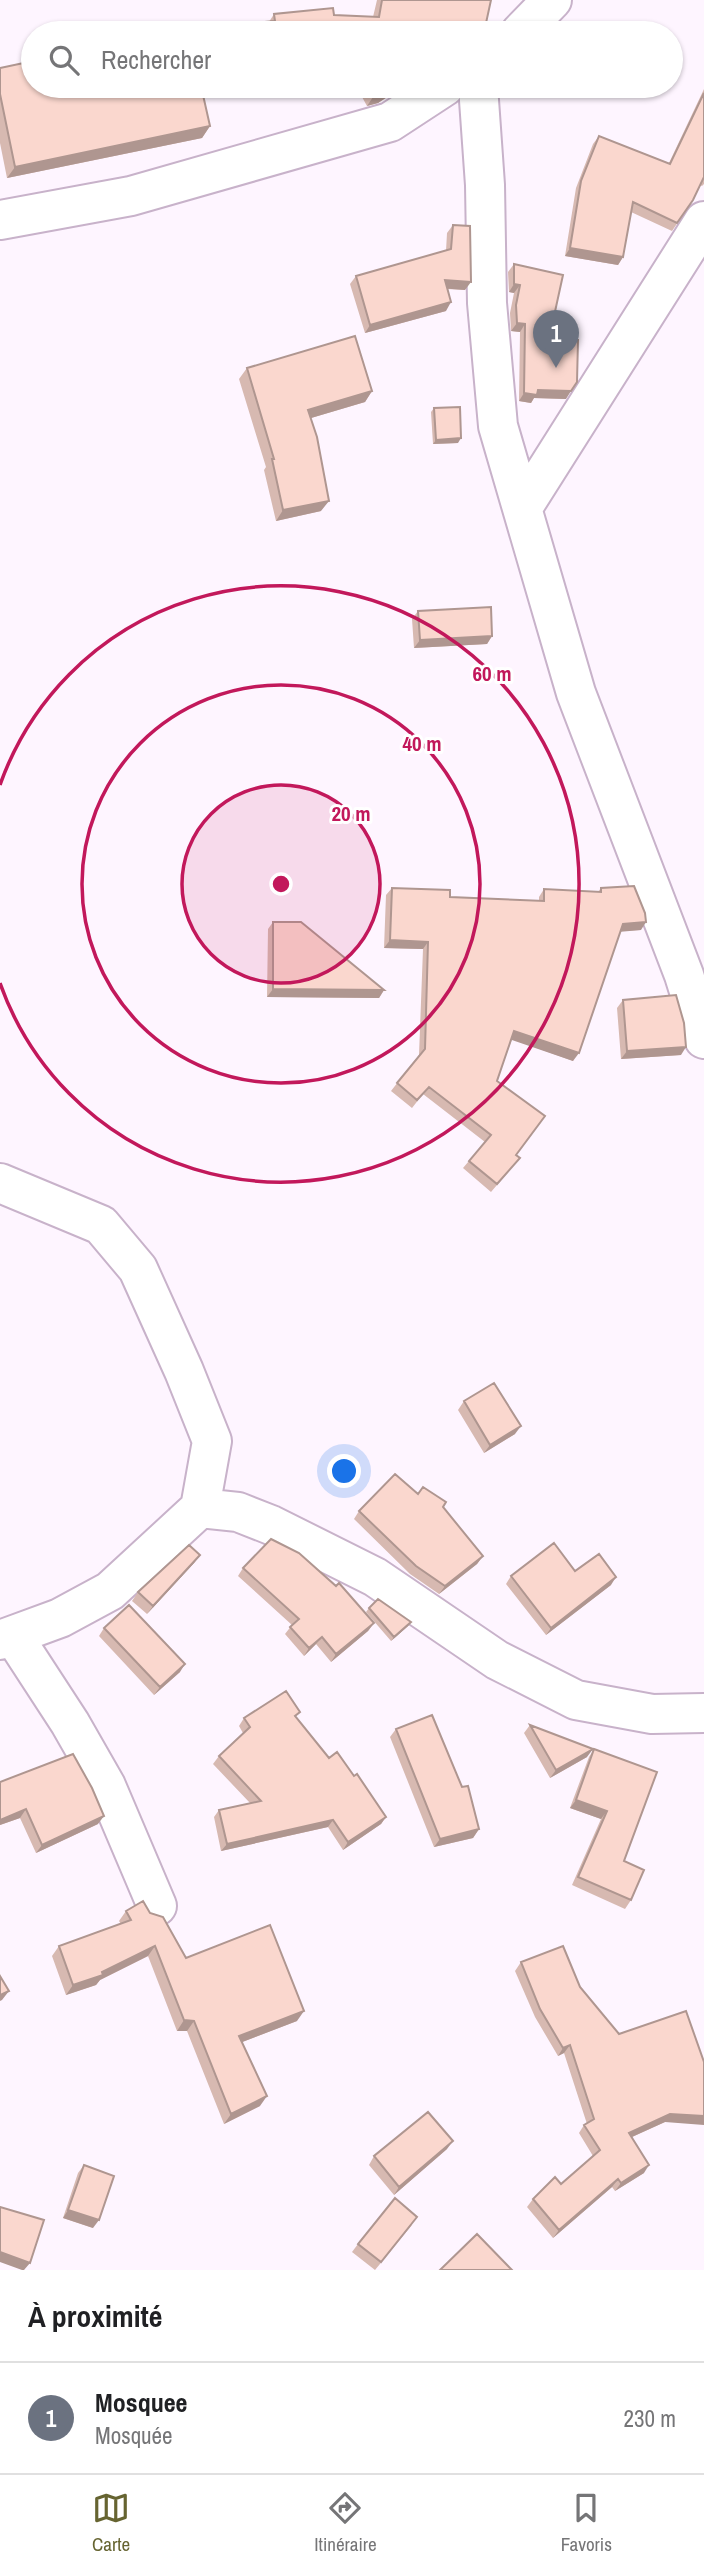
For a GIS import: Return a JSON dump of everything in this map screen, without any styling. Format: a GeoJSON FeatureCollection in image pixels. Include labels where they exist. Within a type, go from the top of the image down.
{"type":"FeatureCollection","features":[{"type":"Feature","properties":{"kind":"street"},"geometry":{"type":"LineString","coordinates":[[532,21],[552,0]]}},
{"type":"Feature","properties":{"kind":"street"},"geometry":{"type":"LineString","coordinates":[[0,220],[131,196],[390,122],[427,98]]}},
{"type":"Feature","properties":{"kind":"street"},"geometry":{"type":"LineString","coordinates":[[479,98],[485,185],[487,303],[498,426],[576,693],[684,975],[704,1039]]}},
{"type":"Feature","properties":{"kind":"street"},"geometry":{"type":"LineString","coordinates":[[523,507],[700,234]]}},
{"type":"Feature","properties":{"kind":"street"},"geometry":{"type":"LineString","coordinates":[[0,1183],[101,1225],[138,1269],[212,1441],[200,1508],[110,1591],[60,1618],[7,1638],[70,1723],[106,1786],[157,1906]]}},
{"type":"Feature","properties":{"kind":"street"},"geometry":{"type":"LineString","coordinates":[[200,1508],[238,1512],[271,1525],[375,1577],[497,1660],[576,1700],[652,1714],[704,1713]]}},
{"type":"Feature","properties":{"kind":"building"},"geometry":{"type":"Polygon","coordinates":[[[382,0],[491,0],[486,21],[275,21],[274,14],[333,8],[334,15],[379,17],[382,0]]]}},
{"type":"Feature","properties":{"kind":"building"},"geometry":{"type":"Polygon","coordinates":[[[21,64],[21,98],[204,98],[210,126],[15,167],[0,94],[0,68],[21,64]]]}},
{"type":"Feature","properties":{"kind":"building"},"geometry":{"type":"Polygon","coordinates":[[[704,93],[704,177],[693,200],[677,223],[633,202],[623,257],[570,248],[581,181],[599,136],[670,164],[704,93]]]}},
{"type":"Feature","properties":{"kind":"building"},"geometry":{"type":"Polygon","coordinates":[[[453,225],[470,226],[471,282],[445,280],[451,302],[370,325],[356,276],[451,249],[453,225]]]}},
{"type":"Feature","properties":{"kind":"building"},"geometry":{"type":"Polygon","coordinates":[[[514,264],[563,275],[549,339],[578,340],[577,382],[571,391],[538,390],[537,395],[524,393],[525,324],[517,323],[516,305],[520,285],[514,284],[514,264]]]}},
{"type":"Feature","properties":{"kind":"building"},"geometry":{"type":"Polygon","coordinates":[[[355,336],[372,391],[308,410],[317,437],[329,501],[283,510],[274,459],[247,368],[355,336]]]}},
{"type":"Feature","properties":{"kind":"building"},"geometry":{"type":"Polygon","coordinates":[[[460,407],[461,438],[436,440],[434,408],[460,407]]]}},
{"type":"Feature","properties":{"kind":"building"},"geometry":{"type":"Polygon","coordinates":[[[491,607],[492,636],[420,640],[418,611],[491,607]]]}},
{"type":"Feature","properties":{"kind":"building"},"geometry":{"type":"Polygon","coordinates":[[[634,886],[646,922],[623,924],[579,1053],[514,1031],[497,1081],[545,1116],[516,1155],[520,1158],[497,1184],[469,1161],[491,1135],[429,1087],[417,1100],[397,1083],[425,1049],[428,942],[390,940],[392,888],[450,890],[450,897],[544,901],[544,889],[601,892],[601,888],[634,886]]]}},
{"type":"Feature","properties":{"kind":"building"},"geometry":{"type":"Polygon","coordinates":[[[273,922],[301,922],[384,990],[273,989],[273,922]]]}},
{"type":"Feature","properties":{"kind":"building"},"geometry":{"type":"Polygon","coordinates":[[[676,995],[684,1023],[686,1047],[627,1051],[623,1000],[676,995]]]}},
{"type":"Feature","properties":{"kind":"building"},"geometry":{"type":"Polygon","coordinates":[[[494,1383],[521,1426],[490,1445],[464,1401],[494,1383]]]}},
{"type":"Feature","properties":{"kind":"building"},"geometry":{"type":"Polygon","coordinates":[[[395,1474],[418,1494],[423,1487],[446,1502],[443,1507],[483,1556],[445,1586],[416,1566],[359,1511],[395,1474]]]}},
{"type":"Feature","properties":{"kind":"building"},"geometry":{"type":"Polygon","coordinates":[[[271,1539],[299,1553],[336,1586],[339,1583],[374,1623],[336,1654],[322,1637],[309,1648],[290,1627],[299,1619],[243,1568],[271,1539]]]}},
{"type":"Feature","properties":{"kind":"building"},"geometry":{"type":"Polygon","coordinates":[[[554,1543],[575,1571],[599,1554],[616,1577],[551,1628],[511,1576],[554,1543]]]}},
{"type":"Feature","properties":{"kind":"building"},"geometry":{"type":"Polygon","coordinates":[[[189,1545],[200,1555],[153,1606],[138,1592],[189,1545]]]}},
{"type":"Feature","properties":{"kind":"building"},"geometry":{"type":"Polygon","coordinates":[[[378,1599],[411,1622],[394,1637],[369,1608],[378,1599]]]}},
{"type":"Feature","properties":{"kind":"building"},"geometry":{"type":"Polygon","coordinates":[[[129,1605],[185,1664],[160,1687],[104,1628],[129,1605]]]}},
{"type":"Feature","properties":{"kind":"building"},"geometry":{"type":"Polygon","coordinates":[[[286,1691],[300,1712],[295,1716],[329,1758],[337,1752],[354,1776],[357,1774],[386,1817],[348,1842],[333,1820],[227,1844],[219,1810],[261,1801],[219,1756],[250,1727],[244,1718],[286,1691]]]}},
{"type":"Feature","properties":{"kind":"building"},"geometry":{"type":"Polygon","coordinates":[[[432,1715],[462,1787],[468,1786],[479,1829],[440,1839],[396,1729],[432,1715]]]}},
{"type":"Feature","properties":{"kind":"building"},"geometry":{"type":"Polygon","coordinates":[[[530,1725],[593,1749],[556,1770],[530,1725]]]}},
{"type":"Feature","properties":{"kind":"building"},"geometry":{"type":"Polygon","coordinates":[[[594,1749],[657,1772],[624,1861],[644,1870],[631,1900],[578,1877],[607,1811],[576,1800],[594,1749]]]}},
{"type":"Feature","properties":{"kind":"building"},"geometry":{"type":"Polygon","coordinates":[[[73,1754],[104,1816],[42,1845],[26,1809],[0,1820],[0,1782],[73,1754]]]}},
{"type":"Feature","properties":{"kind":"building"},"geometry":{"type":"Polygon","coordinates":[[[143,1901],[150,1913],[163,1917],[186,1958],[270,1925],[304,2011],[239,2036],[267,2096],[231,2114],[194,2021],[184,2020],[155,1946],[102,1972],[103,1975],[73,1985],[59,1946],[131,1920],[126,1911],[143,1901]]]}},
{"type":"Feature","properties":{"kind":"building"},"geometry":{"type":"Polygon","coordinates":[[[563,1946],[580,1987],[619,2034],[686,2011],[704,2062],[704,2116],[670,2114],[629,2133],[649,2165],[621,2183],[618,2179],[559,2230],[533,2199],[555,2177],[561,2184],[600,2150],[584,2125],[594,2119],[570,2045],[563,2048],[540,2009],[521,1962],[563,1946]]]}},
{"type":"Feature","properties":{"kind":"building"},"geometry":{"type":"Polygon","coordinates":[[[0,1976],[9,1991],[0,1995],[0,1976]]]}},
{"type":"Feature","properties":{"kind":"building"},"geometry":{"type":"Polygon","coordinates":[[[428,2112],[453,2141],[399,2187],[374,2156],[428,2112]]]}},
{"type":"Feature","properties":{"kind":"building"},"geometry":{"type":"Polygon","coordinates":[[[84,2165],[114,2176],[99,2220],[68,2210],[84,2165]]]}},
{"type":"Feature","properties":{"kind":"building"},"geometry":{"type":"Polygon","coordinates":[[[395,2198],[417,2217],[381,2262],[358,2244],[395,2198]]]}},
{"type":"Feature","properties":{"kind":"building"},"geometry":{"type":"Polygon","coordinates":[[[0,2207],[44,2220],[30,2263],[0,2252],[0,2207]]]}},
{"type":"Feature","properties":{"kind":"building"},"geometry":{"type":"Polygon","coordinates":[[[477,2234],[512,2270],[440,2270],[477,2234]]]}},
{"type":"Feature","properties":{"kind":"place","name":"Mosquee"},"geometry":{"type":"Point","coordinates":[556,368]}}]}
